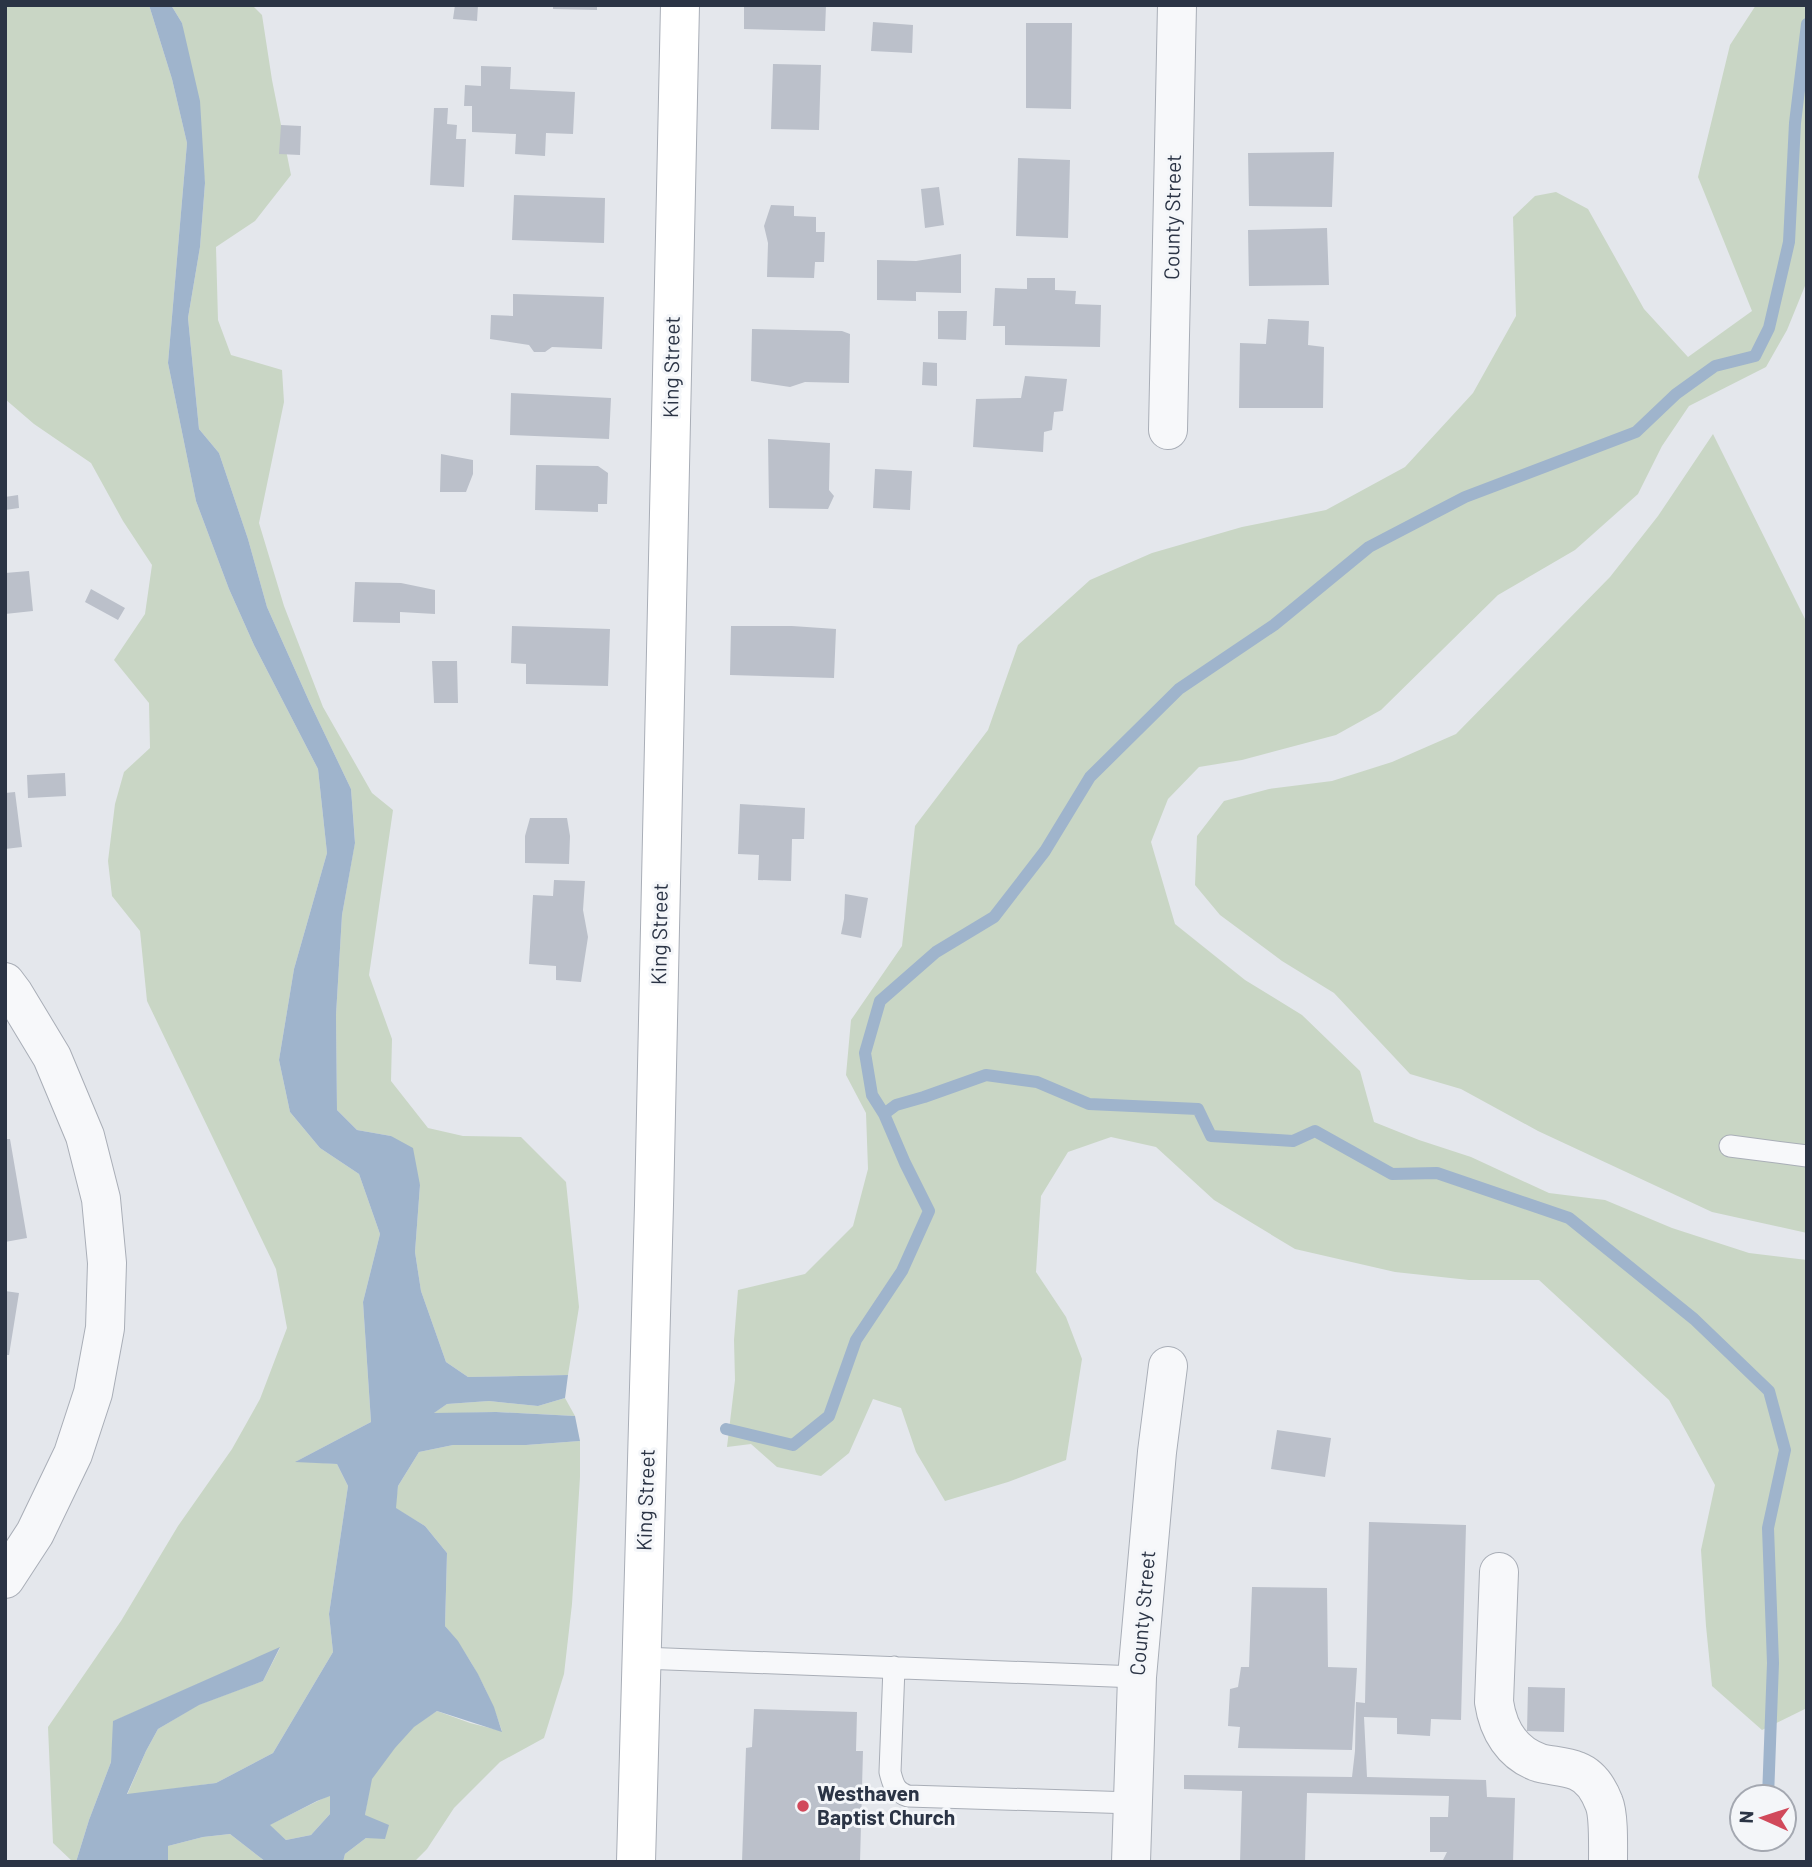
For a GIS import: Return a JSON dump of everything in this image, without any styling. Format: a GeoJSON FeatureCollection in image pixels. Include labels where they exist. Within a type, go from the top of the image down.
{"type":"FeatureCollection","features":[{"type":"Feature","properties":{"kind":"street","name":"King Street"},"geometry":{"type":"LineString","coordinates":[[636,1862],[654,1205],[680,5]]}},
{"type":"Feature","properties":{"kind":"street","name":"County Street"},"geometry":{"type":"LineString","coordinates":[[1168,430],[1177,5]]}},
{"type":"Feature","properties":{"kind":"street"},"geometry":{"type":"LineString","coordinates":[[5,982],[52,1057],[85,1136],[101,1199],[107,1263],[105,1328],[93,1393],[73,1454],[41,1522],[5,1578]]}},
{"type":"Feature","properties":{"kind":"street","name":"County Street"},"geometry":{"type":"LineString","coordinates":[[1131,1862],[1136,1677],[1157,1452],[1168,1366]]}},
{"type":"Feature","properties":{"kind":"street"},"geometry":{"type":"LineString","coordinates":[[1499,1572],[1494,1702],[1496,1717],[1504,1735],[1516,1750],[1537,1762],[1578,1771],[1595,1785],[1606,1805],[1608,1862]]}},
{"type":"Feature","properties":{"kind":"lane"},"geometry":{"type":"LineString","coordinates":[[1730,1146],[1807,1156]]}},
{"type":"Feature","properties":{"kind":"lane"},"geometry":{"type":"LineString","coordinates":[[642,1658],[1136,1677]]}},
{"type":"Feature","properties":{"kind":"lane"},"geometry":{"type":"LineString","coordinates":[[894,1667],[890,1772],[893,1785],[900,1794],[1133,1804]]}},
{"type":"Feature","properties":{"kind":"green space"},"geometry":{"type":"Polygon","coordinates":[[[5,5],[149,5],[172,79],[187,143],[168,363],[196,501],[229,589],[254,645],[318,769],[327,853],[294,969],[279,1060],[290,1112],[320,1148],[359,1174],[380,1234],[363,1302],[371,1422],[297,1461],[337,1464],[348,1486],[329,1614],[333,1652],[273,1753],[216,1783],[127,1795],[158,1729],[198,1705],[263,1681],[280,1648],[114,1721],[111,1762],[76,1862],[53,1843],[48,1727],[121,1621],[178,1526],[232,1449],[260,1399],[287,1328],[276,1269],[147,1001],[140,931],[112,896],[108,861],[115,804],[124,772],[150,748],[149,703],[114,660],[145,614],[152,565],[123,521],[91,463],[34,424],[5,399],[5,5]]]}},
{"type":"Feature","properties":{"kind":"green space"},"geometry":{"type":"Polygon","coordinates":[[[171,5],[252,5],[262,15],[291,175],[255,221],[216,247],[218,320],[231,355],[282,370],[284,402],[259,523],[284,606],[323,707],[372,793],[393,810],[369,975],[392,1039],[391,1081],[428,1128],[463,1136],[521,1137],[566,1182],[579,1307],[568,1375],[468,1377],[446,1362],[421,1291],[415,1252],[420,1185],[391,1136],[357,1130],[337,1110],[336,1015],[342,915],[355,842],[351,789],[267,607],[219,453],[199,429],[188,318],[200,247],[205,183],[182,23],[171,5]]]}},
{"type":"Feature","properties":{"kind":"green space"},"geometry":{"type":"Polygon","coordinates":[[[1756,5],[1807,5],[1807,281],[1787,330],[1766,367],[1689,406],[1662,446],[1638,494],[1575,550],[1498,595],[1381,710],[1336,735],[1242,760],[1199,767],[1168,799],[1151,842],[1175,924],[1245,980],[1302,1015],[1360,1071],[1374,1122],[1471,1157],[1549,1193],[1605,1200],[1672,1228],[1749,1253],[1807,1260],[1807,1708],[1762,1730],[1712,1686],[1701,1550],[1715,1485],[1669,1400],[1539,1280],[1469,1280],[1395,1272],[1295,1249],[1214,1200],[1156,1147],[1111,1137],[1068,1152],[1041,1196],[1036,1272],[1066,1317],[1082,1359],[1066,1460],[1008,1482],[945,1501],[916,1452],[901,1408],[873,1399],[849,1453],[821,1476],[777,1467],[751,1444],[727,1447],[735,1380],[734,1340],[738,1290],[805,1274],[853,1226],[868,1169],[866,1113],[846,1075],[851,1020],[902,946],[915,826],[988,730],[1018,645],[1090,580],[1152,553],[1242,527],[1326,510],[1405,467],[1473,393],[1516,316],[1513,217],[1535,196],[1556,192],[1588,209],[1644,309],[1688,357],[1752,311],[1698,177],[1730,45],[1756,5]]]}},
{"type":"Feature","properties":{"kind":"green space"},"geometry":{"type":"Polygon","coordinates":[[[1713,434],[1807,623],[1807,1233],[1712,1212],[1538,1131],[1461,1089],[1410,1074],[1334,993],[1282,961],[1220,915],[1195,885],[1197,836],[1224,801],[1269,789],[1332,781],[1392,762],[1456,734],[1610,577],[1658,516],[1713,434]]]}},
{"type":"Feature","properties":{"kind":"green space"},"geometry":{"type":"Polygon","coordinates":[[[565,1398],[575,1416],[496,1412],[432,1414],[447,1404],[489,1401],[538,1406],[565,1398]]]}},
{"type":"Feature","properties":{"kind":"green space"},"geometry":{"type":"Polygon","coordinates":[[[580,1441],[572,1604],[564,1674],[544,1738],[500,1762],[454,1808],[427,1849],[414,1862],[343,1862],[345,1854],[366,1838],[365,1815],[371,1779],[414,1726],[437,1711],[502,1731],[478,1675],[445,1626],[447,1553],[425,1526],[395,1508],[398,1486],[419,1452],[453,1445],[526,1445],[580,1441]]]}},
{"type":"Feature","properties":{"kind":"green space"},"geometry":{"type":"Polygon","coordinates":[[[330,1795],[330,1814],[311,1835],[286,1840],[269,1825],[330,1795]]]}},
{"type":"Feature","properties":{"kind":"green space"},"geometry":{"type":"Polygon","coordinates":[[[230,1834],[266,1862],[168,1862],[168,1846],[203,1837],[230,1834]]]}},
{"type":"Feature","properties":{"kind":"water"},"geometry":{"type":"Polygon","coordinates":[[[149,5],[171,5],[182,23],[200,101],[205,183],[200,247],[188,318],[199,429],[219,453],[267,607],[351,789],[355,843],[342,915],[336,1015],[337,1110],[357,1130],[391,1136],[413,1148],[420,1185],[415,1252],[421,1291],[446,1362],[468,1377],[568,1375],[565,1398],[538,1406],[489,1401],[447,1404],[434,1413],[496,1412],[575,1416],[580,1441],[526,1445],[453,1445],[419,1452],[398,1486],[396,1508],[425,1526],[447,1553],[445,1626],[458,1641],[478,1674],[494,1707],[502,1732],[437,1711],[414,1727],[372,1779],[365,1815],[389,1825],[385,1839],[366,1838],[345,1854],[343,1862],[266,1862],[230,1834],[203,1837],[168,1846],[168,1862],[76,1862],[111,1762],[113,1721],[280,1647],[263,1681],[199,1705],[158,1729],[127,1794],[216,1783],[273,1753],[333,1652],[329,1614],[348,1486],[337,1464],[295,1462],[371,1422],[363,1302],[380,1234],[359,1174],[320,1148],[290,1112],[279,1060],[294,969],[327,853],[318,769],[254,645],[229,589],[196,501],[168,363],[187,143],[172,79],[149,5]],[[330,1796],[270,1825],[286,1840],[311,1835],[330,1814],[330,1796]]]}},
{"type":"Feature","properties":{"kind":"building"},"geometry":{"type":"Polygon","coordinates":[[[455,5],[478,5],[477,21],[453,19],[455,5]]]}},
{"type":"Feature","properties":{"kind":"building"},"geometry":{"type":"Polygon","coordinates":[[[553,5],[597,5],[597,10],[553,9],[553,5]]]}},
{"type":"Feature","properties":{"kind":"building"},"geometry":{"type":"Polygon","coordinates":[[[744,5],[826,5],[825,31],[744,29],[744,5]]]}},
{"type":"Feature","properties":{"kind":"building"},"geometry":{"type":"Polygon","coordinates":[[[873,22],[913,25],[912,53],[871,51],[873,22]]]}},
{"type":"Feature","properties":{"kind":"building"},"geometry":{"type":"Polygon","coordinates":[[[1026,23],[1072,23],[1071,109],[1026,108],[1026,23]]]}},
{"type":"Feature","properties":{"kind":"building"},"geometry":{"type":"Polygon","coordinates":[[[773,64],[821,65],[819,130],[771,129],[773,64]]]}},
{"type":"Feature","properties":{"kind":"building"},"geometry":{"type":"Polygon","coordinates":[[[481,66],[511,67],[510,89],[575,92],[573,134],[546,133],[545,156],[515,154],[516,134],[472,132],[472,106],[464,106],[465,85],[481,86],[481,66]]]}},
{"type":"Feature","properties":{"kind":"building"},"geometry":{"type":"Polygon","coordinates":[[[434,108],[448,108],[447,124],[457,125],[456,139],[466,139],[464,187],[430,185],[434,108]]]}},
{"type":"Feature","properties":{"kind":"building"},"geometry":{"type":"Polygon","coordinates":[[[281,125],[301,126],[300,155],[279,154],[281,125]]]}},
{"type":"Feature","properties":{"kind":"building"},"geometry":{"type":"Polygon","coordinates":[[[1334,152],[1332,207],[1249,206],[1248,153],[1334,152]]]}},
{"type":"Feature","properties":{"kind":"building"},"geometry":{"type":"Polygon","coordinates":[[[1018,158],[1070,160],[1068,238],[1016,236],[1018,158]]]}},
{"type":"Feature","properties":{"kind":"building"},"geometry":{"type":"Polygon","coordinates":[[[939,187],[944,225],[925,228],[921,189],[939,187]]]}},
{"type":"Feature","properties":{"kind":"building"},"geometry":{"type":"Polygon","coordinates":[[[514,195],[605,198],[604,243],[512,240],[514,195]]]}},
{"type":"Feature","properties":{"kind":"building"},"geometry":{"type":"Polygon","coordinates":[[[771,205],[794,206],[794,216],[816,217],[816,232],[825,232],[824,262],[815,262],[814,278],[767,277],[768,243],[764,226],[771,205]]]}},
{"type":"Feature","properties":{"kind":"building"},"geometry":{"type":"Polygon","coordinates":[[[1327,228],[1329,285],[1249,286],[1248,230],[1327,228]]]}},
{"type":"Feature","properties":{"kind":"building"},"geometry":{"type":"Polygon","coordinates":[[[961,254],[961,293],[916,292],[916,301],[877,300],[877,260],[916,261],[961,254]]]}},
{"type":"Feature","properties":{"kind":"building"},"geometry":{"type":"Polygon","coordinates":[[[1027,278],[1055,278],[1055,290],[1076,291],[1075,304],[1101,305],[1100,347],[1005,345],[1005,326],[993,326],[995,288],[1027,289],[1027,278]]]}},
{"type":"Feature","properties":{"kind":"building"},"geometry":{"type":"Polygon","coordinates":[[[513,294],[604,297],[602,349],[552,347],[545,352],[534,352],[529,345],[490,339],[491,315],[513,316],[513,294]]]}},
{"type":"Feature","properties":{"kind":"building"},"geometry":{"type":"Polygon","coordinates":[[[938,311],[967,311],[966,340],[938,339],[938,311]]]}},
{"type":"Feature","properties":{"kind":"building"},"geometry":{"type":"Polygon","coordinates":[[[1268,319],[1309,321],[1308,345],[1324,347],[1323,408],[1239,408],[1240,343],[1266,344],[1268,319]]]}},
{"type":"Feature","properties":{"kind":"building"},"geometry":{"type":"Polygon","coordinates":[[[752,329],[842,331],[850,334],[849,383],[805,382],[790,387],[751,381],[752,329]]]}},
{"type":"Feature","properties":{"kind":"building"},"geometry":{"type":"Polygon","coordinates":[[[923,362],[937,363],[937,386],[922,385],[923,362]]]}},
{"type":"Feature","properties":{"kind":"building"},"geometry":{"type":"Polygon","coordinates":[[[1025,376],[1067,379],[1063,411],[1054,412],[1052,430],[1044,432],[1043,452],[973,447],[976,399],[1021,398],[1025,376]]]}},
{"type":"Feature","properties":{"kind":"building"},"geometry":{"type":"Polygon","coordinates":[[[511,393],[611,398],[609,439],[510,435],[511,393]]]}},
{"type":"Feature","properties":{"kind":"building"},"geometry":{"type":"Polygon","coordinates":[[[768,439],[830,443],[829,490],[834,496],[828,509],[769,508],[768,439]]]}},
{"type":"Feature","properties":{"kind":"building"},"geometry":{"type":"Polygon","coordinates":[[[441,454],[473,460],[473,474],[466,492],[440,492],[441,454]]]}},
{"type":"Feature","properties":{"kind":"building"},"geometry":{"type":"Polygon","coordinates":[[[536,465],[598,466],[608,473],[607,504],[598,504],[598,512],[535,510],[536,465]]]}},
{"type":"Feature","properties":{"kind":"building"},"geometry":{"type":"Polygon","coordinates":[[[875,469],[912,471],[910,510],[873,508],[875,469]]]}},
{"type":"Feature","properties":{"kind":"building"},"geometry":{"type":"Polygon","coordinates":[[[18,495],[19,508],[5,510],[5,497],[18,495]]]}},
{"type":"Feature","properties":{"kind":"building"},"geometry":{"type":"Polygon","coordinates":[[[29,571],[33,611],[5,614],[5,573],[29,571]]]}},
{"type":"Feature","properties":{"kind":"building"},"geometry":{"type":"Polygon","coordinates":[[[355,582],[401,583],[435,590],[435,614],[400,612],[400,623],[353,622],[355,582]]]}},
{"type":"Feature","properties":{"kind":"building"},"geometry":{"type":"Polygon","coordinates":[[[91,589],[125,608],[118,620],[85,602],[91,589]]]}},
{"type":"Feature","properties":{"kind":"building"},"geometry":{"type":"Polygon","coordinates":[[[512,626],[610,629],[608,686],[526,684],[526,664],[511,663],[512,626]]]}},
{"type":"Feature","properties":{"kind":"building"},"geometry":{"type":"Polygon","coordinates":[[[731,626],[836,629],[834,678],[730,675],[731,626]]]}},
{"type":"Feature","properties":{"kind":"building"},"geometry":{"type":"Polygon","coordinates":[[[432,661],[457,661],[458,703],[434,703],[432,661]]]}},
{"type":"Feature","properties":{"kind":"building"},"geometry":{"type":"Polygon","coordinates":[[[65,773],[66,796],[28,798],[27,775],[65,773]]]}},
{"type":"Feature","properties":{"kind":"building"},"geometry":{"type":"Polygon","coordinates":[[[15,792],[22,847],[5,849],[5,793],[15,792]]]}},
{"type":"Feature","properties":{"kind":"building"},"geometry":{"type":"Polygon","coordinates":[[[740,804],[805,808],[804,839],[792,839],[791,881],[758,880],[759,855],[738,854],[740,804]]]}},
{"type":"Feature","properties":{"kind":"building"},"geometry":{"type":"Polygon","coordinates":[[[530,818],[567,818],[570,836],[569,864],[525,863],[525,836],[530,818]]]}},
{"type":"Feature","properties":{"kind":"building"},"geometry":{"type":"Polygon","coordinates":[[[554,880],[585,881],[583,910],[588,937],[581,982],[556,980],[556,966],[529,964],[533,895],[553,896],[554,880]]]}},
{"type":"Feature","properties":{"kind":"building"},"geometry":{"type":"Polygon","coordinates":[[[845,894],[868,898],[861,938],[841,934],[845,894]]]}},
{"type":"Feature","properties":{"kind":"building"},"geometry":{"type":"Polygon","coordinates":[[[5,1139],[10,1139],[27,1238],[5,1242],[5,1139]]]}},
{"type":"Feature","properties":{"kind":"building"},"geometry":{"type":"Polygon","coordinates":[[[5,1291],[19,1293],[9,1355],[5,1355],[5,1291]]]}},
{"type":"Feature","properties":{"kind":"building"},"geometry":{"type":"Polygon","coordinates":[[[1277,1430],[1331,1438],[1325,1477],[1271,1469],[1277,1430]]]}},
{"type":"Feature","properties":{"kind":"building"},"geometry":{"type":"Polygon","coordinates":[[[1369,1522],[1466,1525],[1461,1720],[1431,1719],[1430,1736],[1397,1734],[1397,1718],[1364,1717],[1367,1777],[1486,1780],[1487,1797],[1515,1798],[1513,1862],[1442,1862],[1447,1852],[1430,1852],[1430,1817],[1448,1817],[1449,1796],[1307,1793],[1305,1862],[1240,1862],[1242,1791],[1184,1789],[1184,1775],[1352,1777],[1356,1702],[1365,1703],[1369,1522]]]}},
{"type":"Feature","properties":{"kind":"building"},"geometry":{"type":"Polygon","coordinates":[[[1252,1587],[1327,1588],[1328,1667],[1357,1668],[1352,1750],[1238,1748],[1240,1727],[1228,1726],[1230,1689],[1238,1687],[1241,1667],[1249,1667],[1252,1587]]]}},
{"type":"Feature","properties":{"kind":"building"},"geometry":{"type":"Polygon","coordinates":[[[1528,1687],[1565,1688],[1564,1732],[1527,1731],[1528,1687]]]}},
{"type":"Feature","properties":{"kind":"building","name":"Westhaven Baptist Church"},"geometry":{"type":"Polygon","coordinates":[[[754,1709],[857,1712],[856,1751],[863,1751],[860,1862],[742,1862],[746,1748],[752,1747],[754,1709]]]}},
{"type":"Feature","properties":{"kind":"waterway"},"geometry":{"type":"LineString","coordinates":[[726,1429],[793,1445],[829,1416],[856,1340],[902,1271],[929,1211],[884,1114],[872,1095],[865,1053],[880,1001],[936,952],[994,917],[1045,851],[1090,777],[1179,689],[1274,625],[1369,547],[1465,497],[1636,432],[1676,394],[1715,366],[1755,356],[1769,328],[1789,242],[1795,123],[1807,24]]}},
{"type":"Feature","properties":{"kind":"waterway"},"geometry":{"type":"LineString","coordinates":[[884,1114],[896,1105],[986,1075],[1037,1082],[1089,1104],[1198,1109],[1211,1136],[1293,1141],[1315,1131],[1392,1174],[1437,1173],[1569,1218],[1694,1319],[1769,1391],[1785,1450],[1768,1528],[1773,1663],[1769,1783]]}},
{"type":"Feature","properties":{"kind":"place","name":"Westhaven Baptist Church"},"geometry":{"type":"Point","coordinates":[803,1806]}}]}
